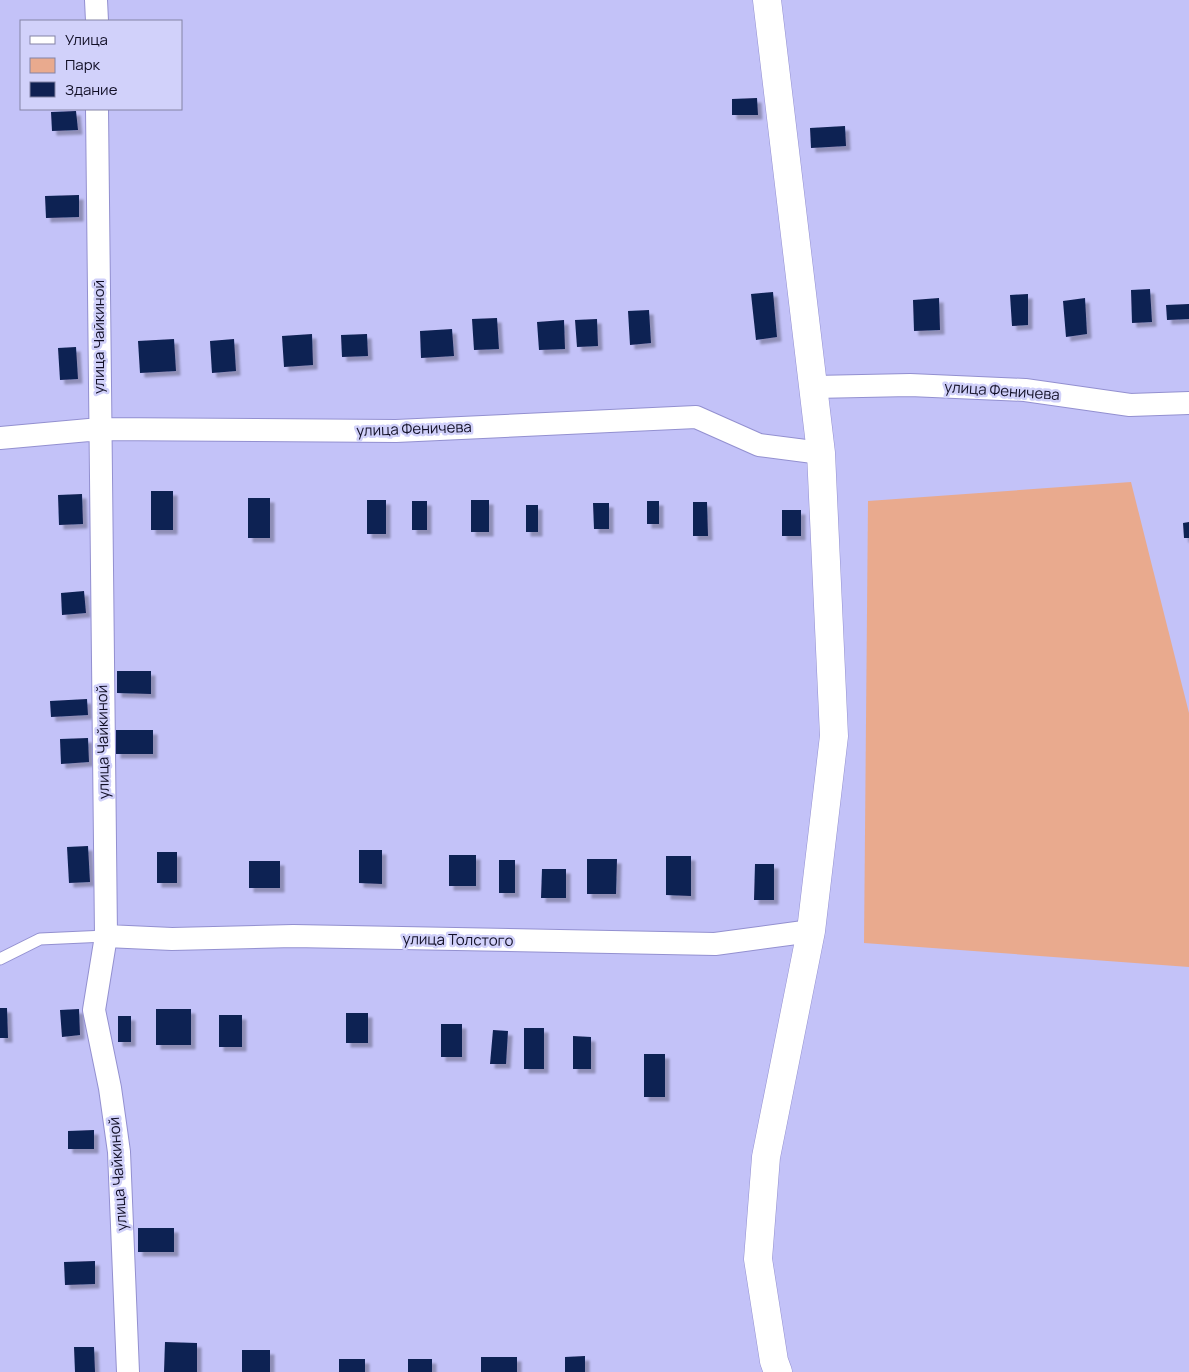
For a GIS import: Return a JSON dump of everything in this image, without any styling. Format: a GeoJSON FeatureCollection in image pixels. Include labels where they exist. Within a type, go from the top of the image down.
{"type":"FeatureCollection","features":[{"type":"Feature","properties":{"kind":"street"},"geometry":{"type":"LineString","coordinates":[[96,0],[97,20]]}},
{"type":"Feature","properties":{"kind":"street"},"geometry":{"type":"LineString","coordinates":[[766,0],[821,453],[834,736],[810,931],[766,1157],[758,1259],[774,1361],[778,1372]]}},
{"type":"Feature","properties":{"kind":"street","name":"улица Чайкиной"},"geometry":{"type":"LineString","coordinates":[[97,110],[106,936],[94,1010],[110,1088],[119,1152],[128,1372]]}},
{"type":"Feature","properties":{"kind":"street","name":"улица Феничева"},"geometry":{"type":"LineString","coordinates":[[814,387],[910,385],[1025,390],[1130,404],[1189,403]]}},
{"type":"Feature","properties":{"kind":"street","name":"улица Феничева"},"geometry":{"type":"LineString","coordinates":[[0,438],[100,429],[396,431],[696,417],[759,445],[821,453]]}},
{"type":"Feature","properties":{"kind":"street","name":"улица Толстого"},"geometry":{"type":"LineString","coordinates":[[106,936],[172,938],[303,936],[715,944],[810,931]]}},
{"type":"Feature","properties":{"kind":"lane"},"geometry":{"type":"LineString","coordinates":[[0,959],[40,939],[106,936]]}},
{"type":"Feature","properties":{"kind":"green space"},"geometry":{"type":"Polygon","coordinates":[[[1131,482],[1189,713],[1189,967],[864,943],[868,501],[1131,482]]]}},
{"type":"Feature","properties":{"kind":"building"},"geometry":{"type":"Polygon","coordinates":[[[757,98],[758,115],[732,115],[732,99],[757,98]]]}},
{"type":"Feature","properties":{"kind":"building"},"geometry":{"type":"Polygon","coordinates":[[[76,111],[78,130],[52,131],[51,112],[76,111]]]}},
{"type":"Feature","properties":{"kind":"building"},"geometry":{"type":"Polygon","coordinates":[[[845,126],[846,146],[811,148],[810,128],[845,126]]]}},
{"type":"Feature","properties":{"kind":"building"},"geometry":{"type":"Polygon","coordinates":[[[79,195],[79,217],[46,218],[45,196],[79,195]]]}},
{"type":"Feature","properties":{"kind":"building"},"geometry":{"type":"Polygon","coordinates":[[[1150,289],[1152,322],[1132,323],[1131,290],[1150,289]]]}},
{"type":"Feature","properties":{"kind":"building"},"geometry":{"type":"Polygon","coordinates":[[[773,292],[777,337],[756,340],[751,294],[773,292]]]}},
{"type":"Feature","properties":{"kind":"building"},"geometry":{"type":"Polygon","coordinates":[[[1028,294],[1028,325],[1012,326],[1010,295],[1028,294]]]}},
{"type":"Feature","properties":{"kind":"building"},"geometry":{"type":"Polygon","coordinates":[[[939,298],[940,330],[914,331],[913,300],[939,298]]]}},
{"type":"Feature","properties":{"kind":"building"},"geometry":{"type":"Polygon","coordinates":[[[1085,298],[1087,334],[1066,337],[1063,301],[1085,298]]]}},
{"type":"Feature","properties":{"kind":"building"},"geometry":{"type":"Polygon","coordinates":[[[1189,304],[1189,319],[1167,320],[1166,305],[1189,304]]]}},
{"type":"Feature","properties":{"kind":"building"},"geometry":{"type":"Polygon","coordinates":[[[649,310],[651,343],[630,345],[628,311],[649,310]]]}},
{"type":"Feature","properties":{"kind":"building"},"geometry":{"type":"Polygon","coordinates":[[[497,318],[499,349],[474,350],[472,319],[497,318]]]}},
{"type":"Feature","properties":{"kind":"building"},"geometry":{"type":"Polygon","coordinates":[[[597,319],[598,346],[577,347],[575,320],[597,319]]]}},
{"type":"Feature","properties":{"kind":"building"},"geometry":{"type":"Polygon","coordinates":[[[564,320],[565,349],[539,350],[537,322],[564,320]]]}},
{"type":"Feature","properties":{"kind":"building"},"geometry":{"type":"Polygon","coordinates":[[[452,329],[454,356],[421,358],[420,331],[452,329]]]}},
{"type":"Feature","properties":{"kind":"building"},"geometry":{"type":"Polygon","coordinates":[[[312,334],[313,365],[284,367],[282,336],[312,334]]]}},
{"type":"Feature","properties":{"kind":"building"},"geometry":{"type":"Polygon","coordinates":[[[367,334],[368,356],[342,357],[341,335],[367,334]]]}},
{"type":"Feature","properties":{"kind":"building"},"geometry":{"type":"Polygon","coordinates":[[[174,339],[176,371],[140,373],[138,341],[174,339]]]}},
{"type":"Feature","properties":{"kind":"building"},"geometry":{"type":"Polygon","coordinates":[[[234,339],[236,371],[212,373],[210,341],[234,339]]]}},
{"type":"Feature","properties":{"kind":"building"},"geometry":{"type":"Polygon","coordinates":[[[76,347],[78,379],[60,380],[58,348],[76,347]]]}},
{"type":"Feature","properties":{"kind":"building"},"geometry":{"type":"Polygon","coordinates":[[[151,491],[173,491],[173,530],[151,530],[151,491]]]}},
{"type":"Feature","properties":{"kind":"building"},"geometry":{"type":"Polygon","coordinates":[[[82,494],[83,524],[59,525],[58,495],[82,494]]]}},
{"type":"Feature","properties":{"kind":"building"},"geometry":{"type":"Polygon","coordinates":[[[248,498],[270,498],[270,538],[248,538],[248,498]]]}},
{"type":"Feature","properties":{"kind":"building"},"geometry":{"type":"Polygon","coordinates":[[[367,500],[386,500],[386,534],[367,534],[367,500]]]}},
{"type":"Feature","properties":{"kind":"building"},"geometry":{"type":"Polygon","coordinates":[[[471,500],[489,500],[489,532],[471,532],[471,500]]]}},
{"type":"Feature","properties":{"kind":"building"},"geometry":{"type":"Polygon","coordinates":[[[412,501],[427,501],[427,530],[412,530],[412,501]]]}},
{"type":"Feature","properties":{"kind":"building"},"geometry":{"type":"Polygon","coordinates":[[[647,501],[659,501],[659,524],[647,524],[647,501]]]}},
{"type":"Feature","properties":{"kind":"building"},"geometry":{"type":"Polygon","coordinates":[[[693,502],[707,502],[708,536],[693,536],[693,502]]]}},
{"type":"Feature","properties":{"kind":"building"},"geometry":{"type":"Polygon","coordinates":[[[593,503],[609,503],[609,529],[594,529],[593,503]]]}},
{"type":"Feature","properties":{"kind":"building"},"geometry":{"type":"Polygon","coordinates":[[[526,505],[538,505],[538,532],[526,532],[526,505]]]}},
{"type":"Feature","properties":{"kind":"building"},"geometry":{"type":"Polygon","coordinates":[[[782,510],[801,510],[801,536],[782,536],[782,510]]]}},
{"type":"Feature","properties":{"kind":"building"},"geometry":{"type":"Polygon","coordinates":[[[1189,522],[1189,538],[1184,538],[1183,523],[1189,522]]]}},
{"type":"Feature","properties":{"kind":"building"},"geometry":{"type":"Polygon","coordinates":[[[84,591],[86,613],[62,615],[61,593],[84,591]]]}},
{"type":"Feature","properties":{"kind":"building"},"geometry":{"type":"Polygon","coordinates":[[[117,671],[151,671],[151,694],[117,693],[117,671]]]}},
{"type":"Feature","properties":{"kind":"building"},"geometry":{"type":"Polygon","coordinates":[[[87,699],[88,715],[51,717],[50,701],[87,699]]]}},
{"type":"Feature","properties":{"kind":"building"},"geometry":{"type":"Polygon","coordinates":[[[116,730],[153,730],[153,754],[116,754],[116,730]]]}},
{"type":"Feature","properties":{"kind":"building"},"geometry":{"type":"Polygon","coordinates":[[[88,738],[89,762],[61,764],[60,739],[88,738]]]}},
{"type":"Feature","properties":{"kind":"building"},"geometry":{"type":"Polygon","coordinates":[[[88,846],[90,882],[69,883],[67,847],[88,846]]]}},
{"type":"Feature","properties":{"kind":"building"},"geometry":{"type":"Polygon","coordinates":[[[359,850],[382,850],[382,884],[359,883],[359,850]]]}},
{"type":"Feature","properties":{"kind":"building"},"geometry":{"type":"Polygon","coordinates":[[[157,852],[177,852],[177,883],[157,883],[157,852]]]}},
{"type":"Feature","properties":{"kind":"building"},"geometry":{"type":"Polygon","coordinates":[[[449,855],[476,855],[476,886],[449,886],[449,855]]]}},
{"type":"Feature","properties":{"kind":"building"},"geometry":{"type":"Polygon","coordinates":[[[666,856],[691,856],[691,896],[666,895],[666,856]]]}},
{"type":"Feature","properties":{"kind":"building"},"geometry":{"type":"Polygon","coordinates":[[[587,859],[617,859],[616,894],[587,894],[587,859]]]}},
{"type":"Feature","properties":{"kind":"building"},"geometry":{"type":"Polygon","coordinates":[[[499,860],[515,860],[515,893],[499,893],[499,860]]]}},
{"type":"Feature","properties":{"kind":"building"},"geometry":{"type":"Polygon","coordinates":[[[249,861],[280,861],[280,888],[249,888],[249,861]]]}},
{"type":"Feature","properties":{"kind":"building"},"geometry":{"type":"Polygon","coordinates":[[[755,864],[774,864],[774,900],[754,900],[755,864]]]}},
{"type":"Feature","properties":{"kind":"building"},"geometry":{"type":"Polygon","coordinates":[[[542,869],[566,869],[566,898],[541,898],[542,869]]]}},
{"type":"Feature","properties":{"kind":"building"},"geometry":{"type":"Polygon","coordinates":[[[0,1008],[7,1008],[8,1038],[0,1038],[0,1008]]]}},
{"type":"Feature","properties":{"kind":"building"},"geometry":{"type":"Polygon","coordinates":[[[79,1009],[80,1035],[62,1037],[60,1010],[79,1009]]]}},
{"type":"Feature","properties":{"kind":"building"},"geometry":{"type":"Polygon","coordinates":[[[156,1009],[191,1009],[191,1045],[156,1045],[156,1009]]]}},
{"type":"Feature","properties":{"kind":"building"},"geometry":{"type":"Polygon","coordinates":[[[346,1013],[368,1013],[368,1043],[346,1043],[346,1013]]]}},
{"type":"Feature","properties":{"kind":"building"},"geometry":{"type":"Polygon","coordinates":[[[219,1015],[242,1015],[242,1047],[219,1047],[219,1015]]]}},
{"type":"Feature","properties":{"kind":"building"},"geometry":{"type":"Polygon","coordinates":[[[118,1016],[131,1016],[131,1042],[118,1042],[118,1016]]]}},
{"type":"Feature","properties":{"kind":"building"},"geometry":{"type":"Polygon","coordinates":[[[441,1024],[462,1024],[462,1057],[441,1057],[441,1024]]]}},
{"type":"Feature","properties":{"kind":"building"},"geometry":{"type":"Polygon","coordinates":[[[524,1028],[544,1028],[544,1069],[524,1069],[524,1028]]]}},
{"type":"Feature","properties":{"kind":"building"},"geometry":{"type":"Polygon","coordinates":[[[493,1030],[508,1031],[506,1064],[490,1064],[493,1030]]]}},
{"type":"Feature","properties":{"kind":"building"},"geometry":{"type":"Polygon","coordinates":[[[573,1036],[591,1037],[591,1069],[573,1069],[573,1036]]]}},
{"type":"Feature","properties":{"kind":"building"},"geometry":{"type":"Polygon","coordinates":[[[644,1054],[665,1054],[665,1097],[644,1097],[644,1054]]]}},
{"type":"Feature","properties":{"kind":"building"},"geometry":{"type":"Polygon","coordinates":[[[94,1130],[94,1149],[68,1149],[68,1131],[94,1130]]]}},
{"type":"Feature","properties":{"kind":"building"},"geometry":{"type":"Polygon","coordinates":[[[138,1228],[174,1228],[174,1252],[138,1252],[138,1228]]]}},
{"type":"Feature","properties":{"kind":"building"},"geometry":{"type":"Polygon","coordinates":[[[95,1261],[95,1284],[65,1285],[64,1262],[95,1261]]]}},
{"type":"Feature","properties":{"kind":"building"},"geometry":{"type":"Polygon","coordinates":[[[165,1342],[197,1343],[197,1372],[164,1372],[165,1342]]]}},
{"type":"Feature","properties":{"kind":"building"},"geometry":{"type":"Polygon","coordinates":[[[74,1347],[94,1347],[95,1372],[75,1372],[74,1347]]]}},
{"type":"Feature","properties":{"kind":"building"},"geometry":{"type":"Polygon","coordinates":[[[242,1350],[270,1350],[270,1372],[242,1372],[242,1350]]]}},
{"type":"Feature","properties":{"kind":"building"},"geometry":{"type":"Polygon","coordinates":[[[585,1356],[585,1372],[565,1372],[565,1357],[585,1356]]]}},
{"type":"Feature","properties":{"kind":"building"},"geometry":{"type":"Polygon","coordinates":[[[481,1357],[517,1357],[517,1372],[481,1372],[481,1357]]]}},
{"type":"Feature","properties":{"kind":"building"},"geometry":{"type":"Polygon","coordinates":[[[339,1359],[365,1359],[365,1372],[339,1372],[339,1359]]]}},
{"type":"Feature","properties":{"kind":"building"},"geometry":{"type":"Polygon","coordinates":[[[408,1359],[432,1359],[432,1372],[408,1372],[408,1359]]]}}]}
